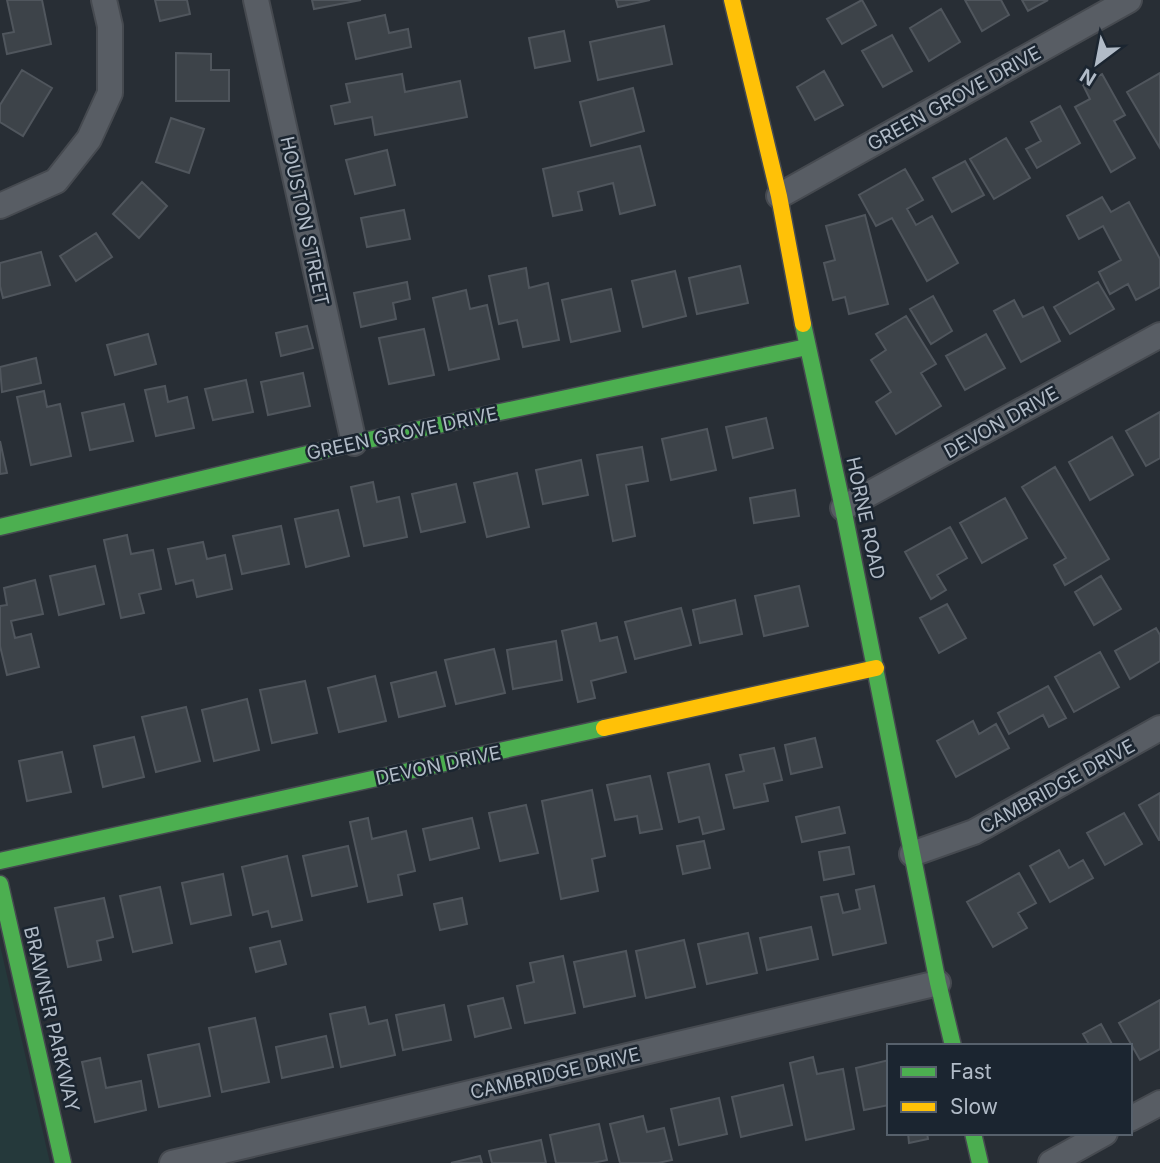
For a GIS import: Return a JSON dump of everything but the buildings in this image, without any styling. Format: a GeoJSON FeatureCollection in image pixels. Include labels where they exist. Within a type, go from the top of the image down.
{"type":"FeatureCollection","features":[{"type":"Feature","properties":{"kind":"street"},"geometry":{"type":"LineString","coordinates":[[0,206],[56,181],[89,139],[110,93],[110,26],[104,0]]}},
{"type":"Feature","properties":{"kind":"street","name":"HOUSTON STREET"},"geometry":{"type":"LineString","coordinates":[[256,0],[354,443]]}},
{"type":"Feature","properties":{"kind":"street","name":"HORNE ROAD"},"geometry":{"type":"LineString","coordinates":[[732,0],[779,196],[807,347],[843,508],[953,1044]]}},
{"type":"Feature","properties":{"kind":"street","name":"GREEN GROVE DRIVE"},"geometry":{"type":"LineString","coordinates":[[779,196],[1129,0]]}},
{"type":"Feature","properties":{"kind":"street","name":"DEVON DRIVE"},"geometry":{"type":"LineString","coordinates":[[843,508],[1160,335]]}},
{"type":"Feature","properties":{"kind":"street","name":"GREEN GROVE DRIVE"},"geometry":{"type":"LineString","coordinates":[[0,527],[354,443],[807,347]]}},
{"type":"Feature","properties":{"kind":"street","name":"DEVON DRIVE"},"geometry":{"type":"LineString","coordinates":[[0,861],[876,668]]}},
{"type":"Feature","properties":{"kind":"street","name":"CAMBRIDGE DRIVE"},"geometry":{"type":"LineString","coordinates":[[912,854],[974,832],[1160,728]]}},
{"type":"Feature","properties":{"kind":"street","name":"BRAWNER PARKWAY"},"geometry":{"type":"LineString","coordinates":[[0,884],[64,1163]]}},
{"type":"Feature","properties":{"kind":"street","name":"CAMBRIDGE DRIVE"},"geometry":{"type":"LineString","coordinates":[[173,1163],[938,983]]}},
{"type":"Feature","properties":{"kind":"street"},"geometry":{"type":"LineString","coordinates":[[1132,1118],[1160,1103]]}},
{"type":"Feature","properties":{"kind":"street"},"geometry":{"type":"LineString","coordinates":[[973,1135],[980,1163]]}},
{"type":"Feature","properties":{"kind":"street"},"geometry":{"type":"LineString","coordinates":[[1051,1163],[1101,1135]]}},
{"type":"Feature","properties":{"kind":"green space"},"geometry":{"type":"Polygon","coordinates":[[[0,945],[50,1163],[0,1163],[0,945]]]}},
{"type":"Feature","properties":{"kind":"traffic: fast"},"geometry":{"type":"LineString","coordinates":[[803,324],[953,1044]]}},
{"type":"Feature","properties":{"kind":"traffic: fast"},"geometry":{"type":"LineString","coordinates":[[0,527],[354,443],[807,347]]}},
{"type":"Feature","properties":{"kind":"traffic: fast"},"geometry":{"type":"LineString","coordinates":[[0,861],[604,728]]}},
{"type":"Feature","properties":{"kind":"traffic: fast"},"geometry":{"type":"LineString","coordinates":[[0,884],[63,1163]]}},
{"type":"Feature","properties":{"kind":"traffic: fast"},"geometry":{"type":"LineString","coordinates":[[973,1135],[980,1163]]}},
{"type":"Feature","properties":{"kind":"traffic: slow"},"geometry":{"type":"LineString","coordinates":[[732,0],[779,196],[803,324]]}},
{"type":"Feature","properties":{"kind":"traffic: slow"},"geometry":{"type":"LineString","coordinates":[[604,728],[876,668]]}}]}
